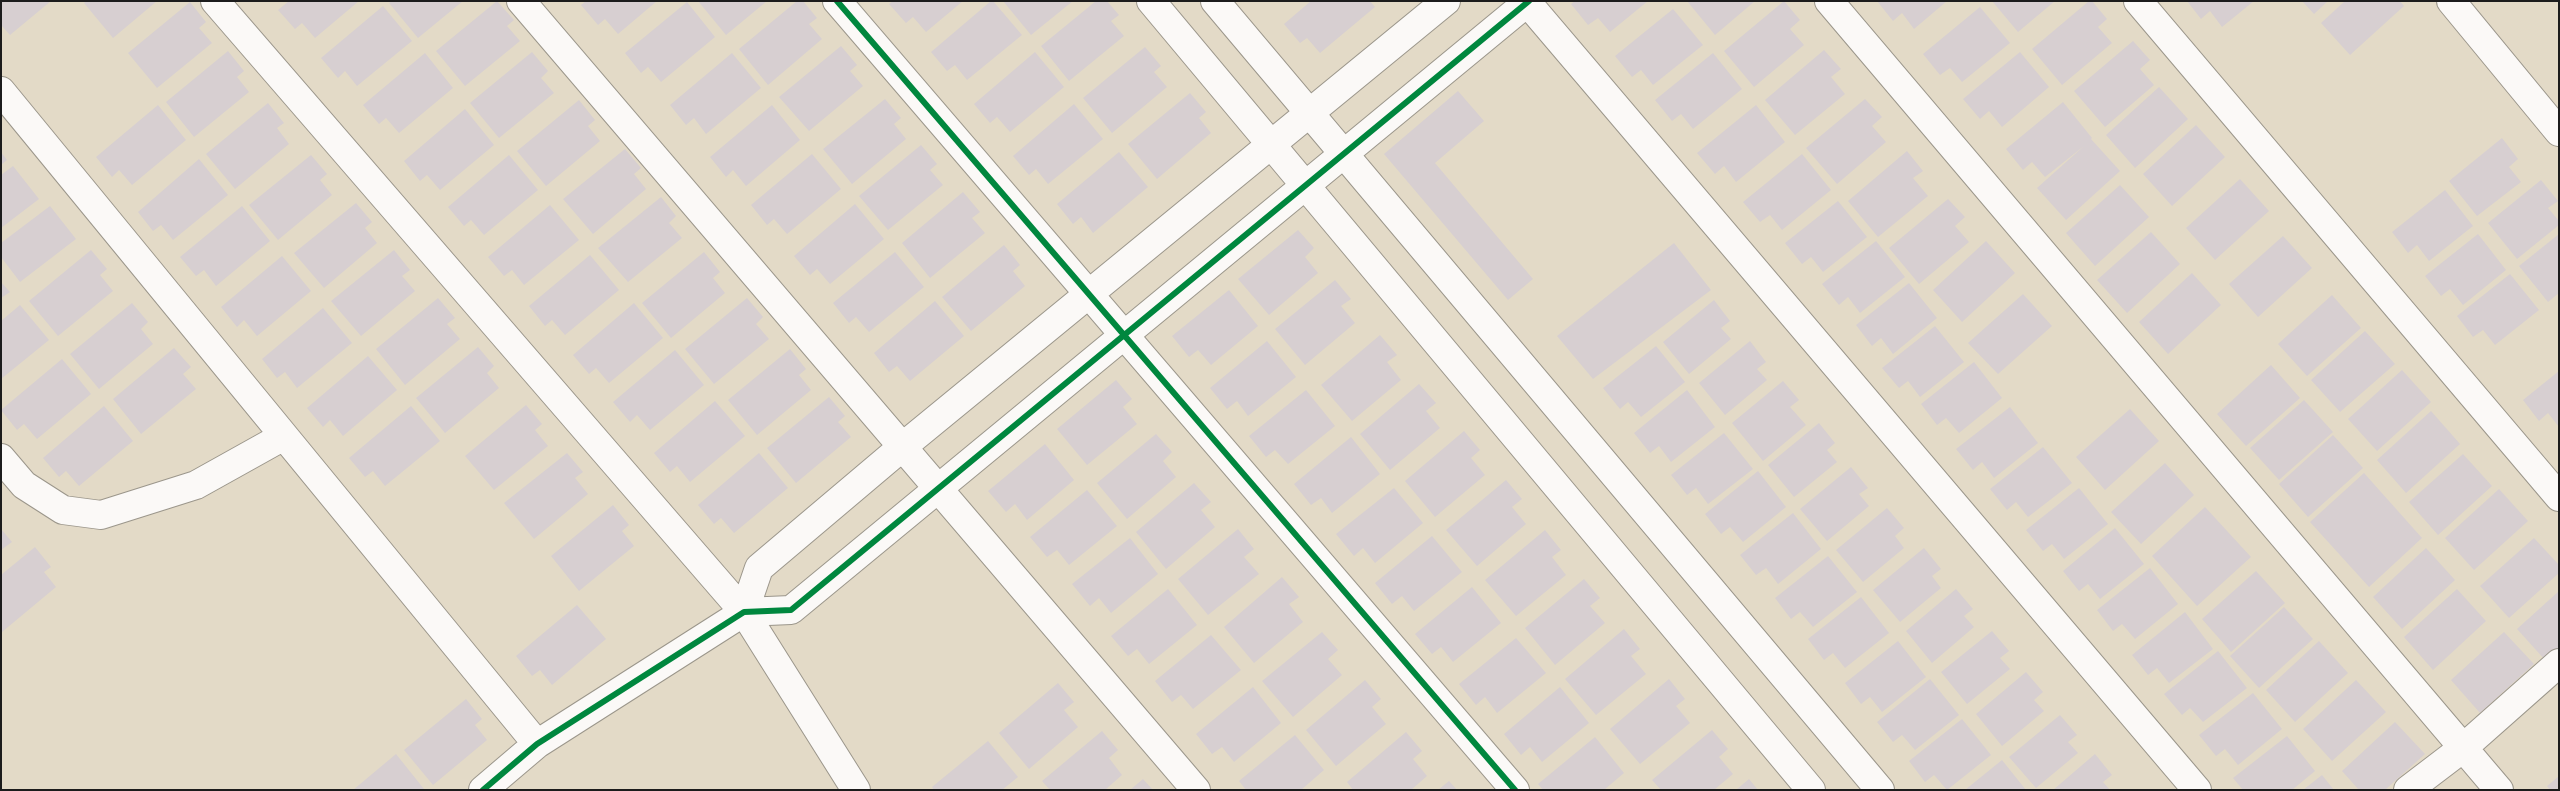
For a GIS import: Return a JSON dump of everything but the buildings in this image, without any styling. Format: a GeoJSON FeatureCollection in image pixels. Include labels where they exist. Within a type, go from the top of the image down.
{"type":"FeatureCollection","features":[{"type":"Feature","properties":{"kind":"street"},"geometry":{"type":"LineString","coordinates":[[215,1],[744,612],[848,787]]}},
{"type":"Feature","properties":{"kind":"street"},"geometry":{"type":"LineString","coordinates":[[521,1],[901,448],[1196,790]]}},
{"type":"Feature","properties":{"kind":"street"},"geometry":{"type":"LineString","coordinates":[[837,1],[1516,790]]}},
{"type":"Feature","properties":{"kind":"street"},"geometry":{"type":"LineString","coordinates":[[1151,1],[1812,790]]}},
{"type":"Feature","properties":{"kind":"street"},"geometry":{"type":"LineString","coordinates":[[1215,1],[1880,790]]}},
{"type":"Feature","properties":{"kind":"street"},"geometry":{"type":"LineString","coordinates":[[744,612],[759,568],[901,448],[1090,295],[1446,1]]}},
{"type":"Feature","properties":{"kind":"street"},"geometry":{"type":"LineString","coordinates":[[1829,1],[2499,790]]}},
{"type":"Feature","properties":{"kind":"street"},"geometry":{"type":"LineString","coordinates":[[2138,1],[2559,497]]}},
{"type":"Feature","properties":{"kind":"street"},"geometry":{"type":"LineString","coordinates":[[2451,1],[2559,132]]}},
{"type":"Feature","properties":{"kind":"street"},"geometry":{"type":"LineString","coordinates":[[483,790],[537,744],[744,612],[791,610],[1528,2],[2198,790]]}},
{"type":"Feature","properties":{"kind":"street"},"geometry":{"type":"LineString","coordinates":[[1,91],[537,744]]}},
{"type":"Feature","properties":{"kind":"street"},"geometry":{"type":"LineString","coordinates":[[1,458],[24,485],[64,510],[101,516],[196,485],[284,436]]}},
{"type":"Feature","properties":{"kind":"street"},"geometry":{"type":"LineString","coordinates":[[2408,790],[2463,748],[2559,663]]}},
{"type":"Feature","properties":{"kind":"cycle path"},"geometry":{"type":"LineString","coordinates":[[837,1],[1515,790]]}},
{"type":"Feature","properties":{"kind":"cycle path"},"geometry":{"type":"LineString","coordinates":[[483,790],[537,744],[744,612],[791,610],[1529,1]]}}]}
